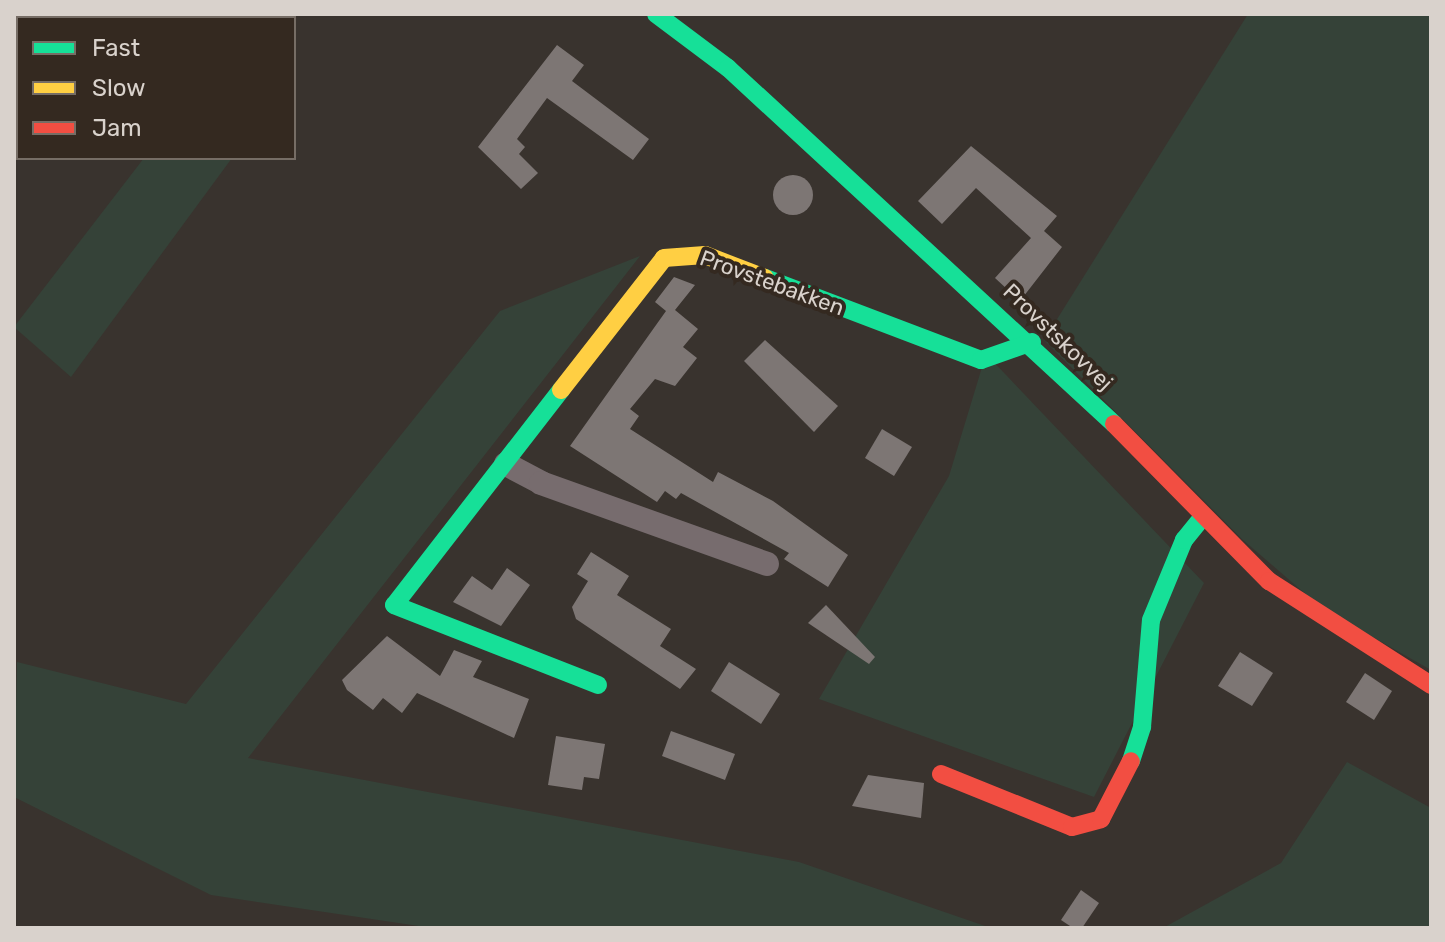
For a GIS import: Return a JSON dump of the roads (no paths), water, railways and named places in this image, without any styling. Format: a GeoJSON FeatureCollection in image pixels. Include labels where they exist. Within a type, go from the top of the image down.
{"type":"FeatureCollection","features":[{"type":"Feature","properties":{"kind":"street","name":"Provstskovvej"},"geometry":{"type":"LineString","coordinates":[[656,14],[728,68],[1032,342],[1202,518],[1334,629],[1431,685]]}},
{"type":"Feature","properties":{"kind":"street","name":"Provstebakken"},"geometry":{"type":"LineString","coordinates":[[598,685],[394,605],[649,276],[680,252],[981,360],[1032,342]]}},
{"type":"Feature","properties":{"kind":"street"},"geometry":{"type":"LineString","coordinates":[[506,464],[541,483],[767,564]]}},
{"type":"Feature","properties":{"kind":"street"},"geometry":{"type":"LineString","coordinates":[[941,774],[1072,827],[1101,819],[1125,780],[1142,727],[1151,620],[1184,540],[1202,518]]}}]}
